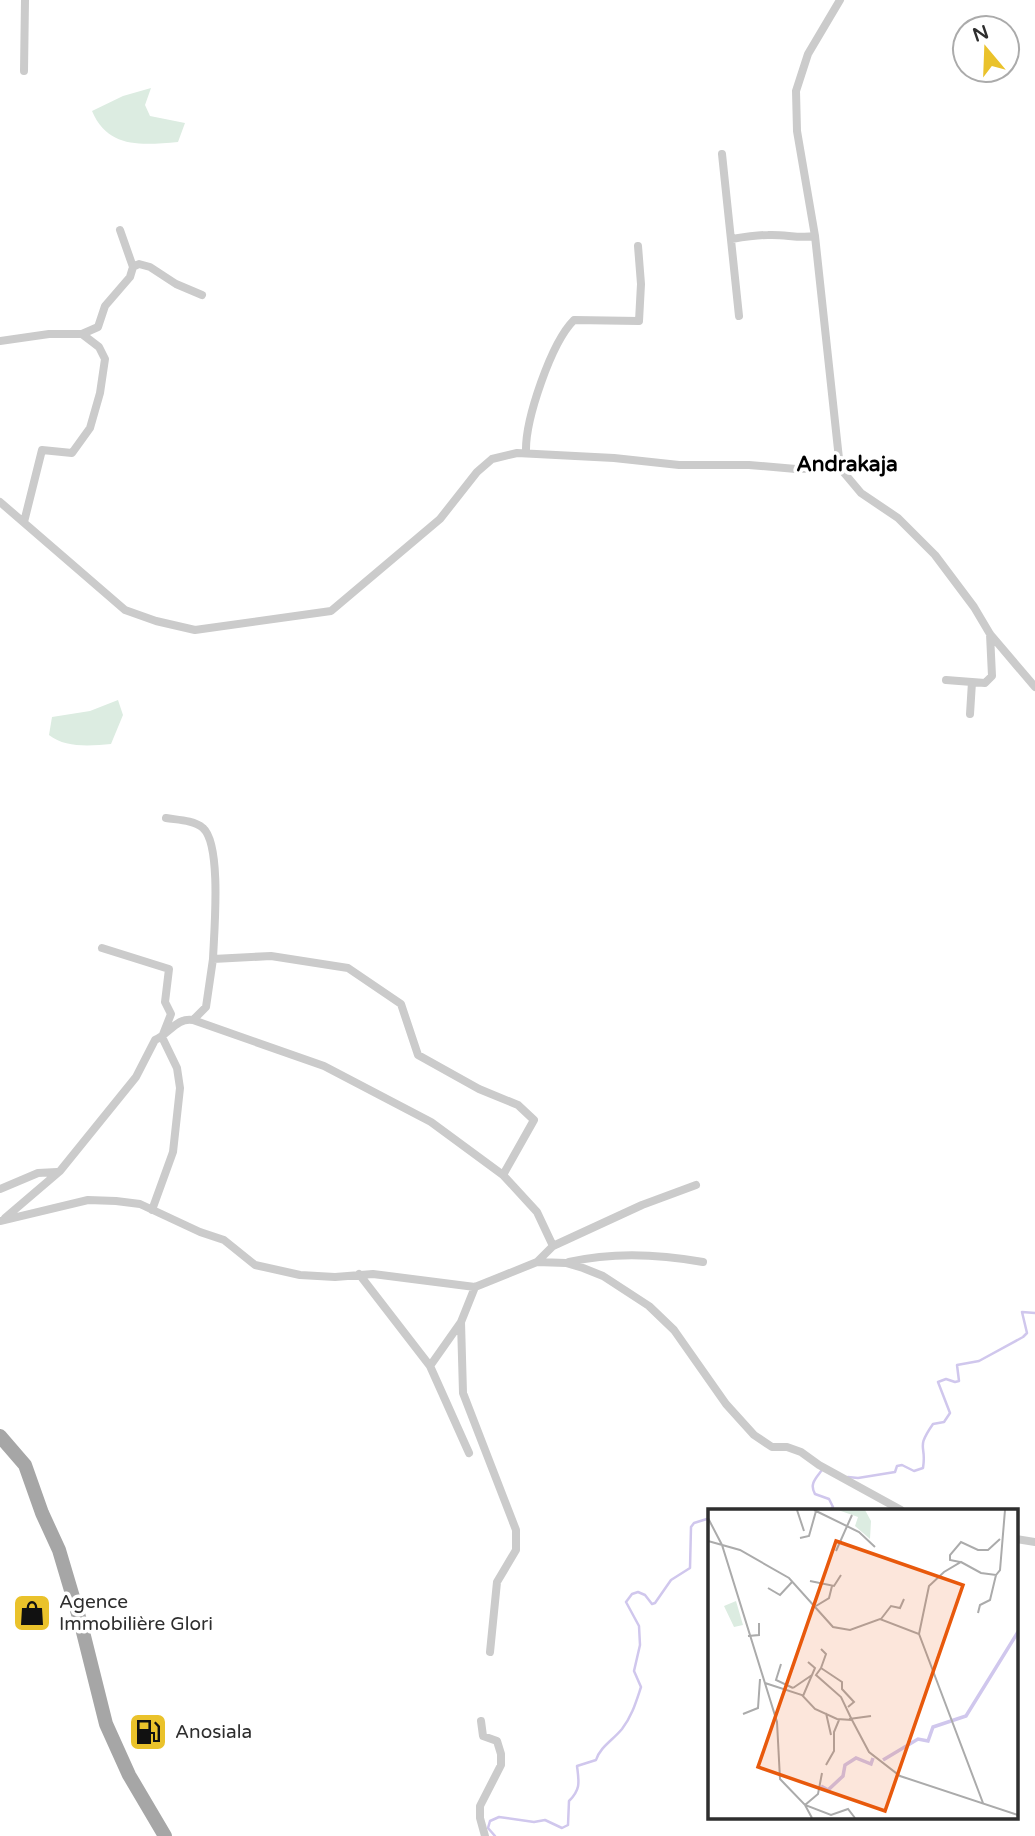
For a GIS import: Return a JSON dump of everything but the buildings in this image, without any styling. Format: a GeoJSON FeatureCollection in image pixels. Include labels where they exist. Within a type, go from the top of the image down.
{"type":"FeatureCollection","features":[{"type":"Feature","properties":{"kind":"main road"},"geometry":{"type":"LineString","coordinates":[[0,1436],[25,1465],[59,1550],[106,1724],[129,1775],[165,1836]]}},
{"type":"Feature","properties":{"kind":"street"},"geometry":{"type":"LineString","coordinates":[[24,71],[25,0]]}},
{"type":"Feature","properties":{"kind":"street"},"geometry":{"type":"LineString","coordinates":[[840,0],[808,54],[796,91],[797,131],[815,236],[840,468],[861,493],[898,518],[935,555],[974,607],[990,634],[1035,687]]}},
{"type":"Feature","properties":{"kind":"street"},"geometry":{"type":"LineString","coordinates":[[722,154],[740,316]]}},
{"type":"Feature","properties":{"kind":"street"},"geometry":{"type":"LineString","coordinates":[[0,341],[49,334],[82,334],[98,327],[105,306],[130,276],[133,267],[120,230]]}},
{"type":"Feature","properties":{"kind":"street"},"geometry":{"type":"LineString","coordinates":[[732,239],[768,235],[788,235],[802,239],[815,236]]}},
{"type":"Feature","properties":{"kind":"street"},"geometry":{"type":"LineString","coordinates":[[526,452],[525,438],[541,382],[564,330],[574,320],[639,321],[641,284],[638,246]]}},
{"type":"Feature","properties":{"kind":"street"},"geometry":{"type":"LineString","coordinates":[[133,267],[139,264],[150,267],[176,284],[202,295]]}},
{"type":"Feature","properties":{"kind":"street"},"geometry":{"type":"LineString","coordinates":[[24,522],[42,450],[72,453],[90,428],[100,393],[105,359],[99,347],[82,334]]}},
{"type":"Feature","properties":{"kind":"street"},"geometry":{"type":"LineString","coordinates":[[0,502],[125,610],[195,630],[331,611],[439,519],[477,472],[492,459],[526,452],[679,465],[749,465],[796,470],[840,468]]}},
{"type":"Feature","properties":{"kind":"street"},"geometry":{"type":"LineString","coordinates":[[946,680],[985,683],[992,677],[990,634]]}},
{"type":"Feature","properties":{"kind":"street"},"geometry":{"type":"LineString","coordinates":[[970,714],[972,682]]}},
{"type":"Feature","properties":{"kind":"street"},"geometry":{"type":"LineString","coordinates":[[166,818],[194,823],[204,829],[211,841],[215,875],[213,959],[206,1007],[193,1020]]}},
{"type":"Feature","properties":{"kind":"street"},"geometry":{"type":"LineString","coordinates":[[102,947],[169,969],[165,1002],[171,1014],[162,1037],[177,1068],[180,1088],[173,1152],[152,1210]]}},
{"type":"Feature","properties":{"kind":"street"},"geometry":{"type":"LineString","coordinates":[[213,959],[271,956],[348,968],[401,1004],[418,1055],[517,1105],[534,1120],[503,1175]]}},
{"type":"Feature","properties":{"kind":"street"},"geometry":{"type":"LineString","coordinates":[[1,1221],[60,1171],[136,1077],[155,1040],[186,1019],[324,1066],[431,1122],[503,1175],[537,1212],[553,1246]]}},
{"type":"Feature","properties":{"kind":"street"},"geometry":{"type":"LineString","coordinates":[[0,1189],[38,1173],[60,1171]]}},
{"type":"Feature","properties":{"kind":"street"},"geometry":{"type":"LineString","coordinates":[[1,1221],[88,1200],[140,1204],[200,1233],[223,1240],[255,1265],[270,1270],[335,1277],[359,1274],[475,1287],[537,1262],[553,1246],[642,1205],[696,1185]]}},
{"type":"Feature","properties":{"kind":"street"},"geometry":{"type":"LineString","coordinates":[[537,1262],[566,1263],[627,1255],[702,1262]]}},
{"type":"Feature","properties":{"kind":"street"},"geometry":{"type":"LineString","coordinates":[[566,1263],[603,1276],[649,1306],[674,1330],[726,1404],[754,1435],[772,1447],[787,1447],[802,1452],[819,1465],[899,1509]]}},
{"type":"Feature","properties":{"kind":"street"},"geometry":{"type":"LineString","coordinates":[[359,1274],[430,1366],[469,1453]]}},
{"type":"Feature","properties":{"kind":"street"},"geometry":{"type":"LineString","coordinates":[[430,1366],[461,1322],[475,1287]]}},
{"type":"Feature","properties":{"kind":"street"},"geometry":{"type":"LineString","coordinates":[[461,1322],[463,1393],[516,1530],[516,1550],[497,1582],[490,1652]]}},
{"type":"Feature","properties":{"kind":"street"},"geometry":{"type":"LineString","coordinates":[[481,1721],[483,1736],[497,1741],[501,1754],[501,1765],[480,1806],[485,1836]]}},
{"type":"Feature","properties":{"kind":"green space"},"geometry":{"type":"Polygon","coordinates":[[[151,88],[145,105],[150,116],[185,123],[178,142],[127,142],[107,132],[92,111],[123,96],[151,88]]]}},
{"type":"Feature","properties":{"kind":"green space"},"geometry":{"type":"Polygon","coordinates":[[[118,700],[123,715],[111,744],[70,744],[49,735],[52,717],[90,711],[118,700]]]}},
{"type":"Feature","properties":{"kind":"waterway"},"geometry":{"type":"LineString","coordinates":[[848,1477],[895,1472],[897,1466],[902,1465],[914,1471],[923,1468],[924,1438],[933,1424],[944,1422],[950,1413],[938,1382],[946,1379],[959,1381],[957,1365],[979,1361],[1023,1337],[1027,1333],[1022,1312],[1035,1313]]}},
{"type":"Feature","properties":{"kind":"waterway"},"geometry":{"type":"LineString","coordinates":[[822,1470],[814,1481],[813,1490],[815,1494],[829,1499],[833,1507],[831,1509]]}},
{"type":"Feature","properties":{"kind":"waterway"},"geometry":{"type":"LineString","coordinates":[[495,1836],[488,1828],[490,1821],[499,1817],[534,1822],[545,1820],[562,1828],[568,1825],[569,1801],[576,1793],[578,1785],[577,1766],[596,1760],[604,1747],[622,1729],[641,1687],[634,1671],[640,1645],[639,1626],[626,1602],[632,1594],[638,1592],[645,1595],[652,1604],[655,1603],[671,1580],[690,1568],[691,1527],[694,1523],[708,1519]]}},
{"type":"Feature","properties":{"kind":"place","name":"Agence Immobilière Glori"},"geometry":{"type":"Point","coordinates":[32,1613]}},
{"type":"Feature","properties":{"kind":"place","name":"Anosiala"},"geometry":{"type":"Point","coordinates":[148,1732]}},
{"type":"Feature","properties":{"kind":"district","name":"Andrakaja"},"geometry":{"type":"Point","coordinates":[847,464]}}]}
